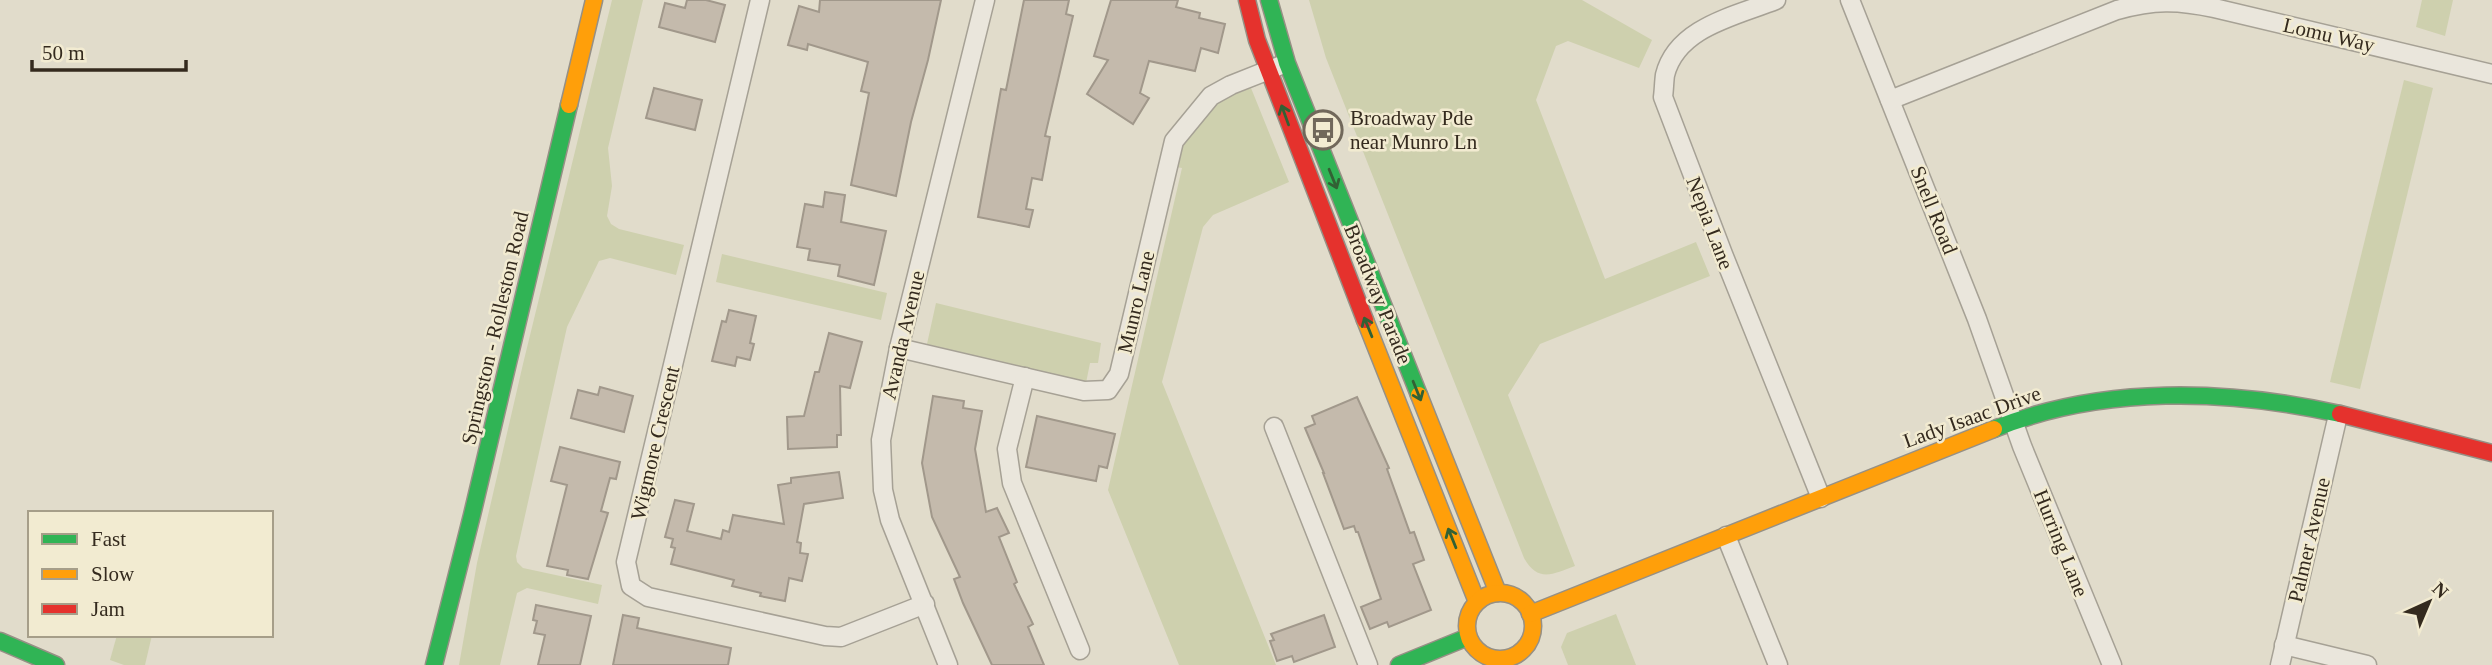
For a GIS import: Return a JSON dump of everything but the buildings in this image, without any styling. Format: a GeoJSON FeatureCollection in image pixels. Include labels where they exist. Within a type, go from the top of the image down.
{"type":"FeatureCollection","features":[{"type":"Feature","properties":{"kind":"street","name":"Springston - Rolleston Road"},"geometry":{"type":"LineString","coordinates":[[434,665],[594,0]]}},
{"type":"Feature","properties":{"kind":"street","name":"Wigmore Crescent"},"geometry":{"type":"LineString","coordinates":[[760,0],[626,562],[631,586],[648,597],[825,636],[841,637],[925,604]]}},
{"type":"Feature","properties":{"kind":"street","name":"Avanda Avenue"},"geometry":{"type":"LineString","coordinates":[[948,665],[899,545],[883,490],[881,440],[899,348],[985,0]]}},
{"type":"Feature","properties":{"kind":"street","name":"Broadway Parade"},"geometry":{"type":"LineString","coordinates":[[1247,0],[1268,70],[1302,161],[1477,602]]}},
{"type":"Feature","properties":{"kind":"street","name":"Broadway Parade"},"geometry":{"type":"LineString","coordinates":[[1269,0],[1287,63],[1498,593]]}},
{"type":"Feature","properties":{"kind":"street","name":"Nepia Lane"},"geometry":{"type":"LineString","coordinates":[[1776,0],[1692,35],[1671,60],[1665,74],[1663,97],[1821,498]]}},
{"type":"Feature","properties":{"kind":"street","name":"Snell Road"},"geometry":{"type":"LineString","coordinates":[[1850,0],[1977,319],[2012,421]]}},
{"type":"Feature","properties":{"kind":"street","name":"Lomu Way"},"geometry":{"type":"LineString","coordinates":[[1890,100],[2117,10],[2138,3],[2171,0],[2492,74]]}},
{"type":"Feature","properties":{"kind":"street","name":"Munro Lane"},"geometry":{"type":"LineString","coordinates":[[899,348],[1084,391],[1108,390],[1114,383],[1123,357],[1174,141],[1211,96],[1231,85],[1287,63]]}},
{"type":"Feature","properties":{"kind":"street"},"geometry":{"type":"LineString","coordinates":[[1025,377],[1007,449],[1012,484],[1080,650]]}},
{"type":"Feature","properties":{"kind":"street","name":"Lady Isaac Drive"},"geometry":{"type":"LineString","coordinates":[[1530,614],[2012,421],[2090,402],[2194,396],[2245,398],[2338,415],[2492,453]]}},
{"type":"Feature","properties":{"kind":"street","name":"Palmer Avenue"},"geometry":{"type":"LineString","coordinates":[[2280,665],[2338,415]]}},
{"type":"Feature","properties":{"kind":"street","name":"Hurring Lane"},"geometry":{"type":"LineString","coordinates":[[2012,421],[2112,665]]}},
{"type":"Feature","properties":{"kind":"street"},"geometry":{"type":"LineString","coordinates":[[1274,427],[1368,665]]}},
{"type":"Feature","properties":{"kind":"street"},"geometry":{"type":"LineString","coordinates":[[1726,536],[1778,665]]}},
{"type":"Feature","properties":{"kind":"street"},"geometry":{"type":"LineString","coordinates":[[1498,593],[1518,598],[1530,614],[1532,634],[1523,658],[1511,657],[1501,662],[1476,649],[1468,637],[1467,618],[1477,602],[1498,593]]}},
{"type":"Feature","properties":{"kind":"street"},"geometry":{"type":"LineString","coordinates":[[1399,665],[1468,637]]}},
{"type":"Feature","properties":{"kind":"street"},"geometry":{"type":"LineString","coordinates":[[0,641],[56,665]]}},
{"type":"Feature","properties":{"kind":"street"},"geometry":{"type":"LineString","coordinates":[[2284,645],[2367,665]]}},
{"type":"Feature","properties":{"kind":"green space"},"geometry":{"type":"Polygon","coordinates":[[[612,0],[643,0],[608,148],[612,186],[607,216],[611,224],[619,229],[684,245],[676,275],[610,258],[599,261],[567,327],[516,556],[517,562],[523,568],[602,585],[598,604],[527,588],[517,593],[500,665],[459,665],[477,563],[612,0]]]}},
{"type":"Feature","properties":{"kind":"green space"},"geometry":{"type":"Polygon","coordinates":[[[1309,0],[1582,0],[1652,40],[1639,68],[1568,41],[1556,46],[1536,100],[1605,279],[1696,242],[1710,276],[1540,344],[1508,395],[1575,566],[1553,574],[1540,574],[1529,566],[1524,558],[1326,58],[1309,0]]]}},
{"type":"Feature","properties":{"kind":"green space"},"geometry":{"type":"Polygon","coordinates":[[[2422,0],[2453,0],[2445,36],[2416,27],[2422,0]]]}},
{"type":"Feature","properties":{"kind":"green space"},"geometry":{"type":"Polygon","coordinates":[[[2404,80],[2433,88],[2360,389],[2330,382],[2404,80]]]}},
{"type":"Feature","properties":{"kind":"green space"},"geometry":{"type":"Polygon","coordinates":[[[1251,88],[1289,182],[1213,215],[1203,227],[1162,382],[1276,665],[1179,665],[1108,490],[1182,168],[1176,167],[1181,143],[1219,100],[1251,88]]]}},
{"type":"Feature","properties":{"kind":"green space"},"geometry":{"type":"Polygon","coordinates":[[[722,254],[887,293],[881,320],[716,282],[722,254]]]}},
{"type":"Feature","properties":{"kind":"green space"},"geometry":{"type":"Polygon","coordinates":[[[936,303],[1101,343],[1098,363],[1090,363],[1086,383],[991,362],[927,344],[936,303]]]}},
{"type":"Feature","properties":{"kind":"green space"},"geometry":{"type":"Polygon","coordinates":[[[1616,614],[1636,665],[1568,665],[1561,647],[1567,633],[1616,614]]]}},
{"type":"Feature","properties":{"kind":"green space"},"geometry":{"type":"Polygon","coordinates":[[[116,637],[152,637],[145,665],[124,665],[110,660],[116,637]]]}},
{"type":"Feature","properties":{"kind":"traffic: fast"},"geometry":{"type":"LineString","coordinates":[[1269,0],[1287,63],[1419,395]]}},
{"type":"Feature","properties":{"kind":"traffic: fast"},"geometry":{"type":"LineString","coordinates":[[434,665],[569,105]]}},
{"type":"Feature","properties":{"kind":"traffic: fast"},"geometry":{"type":"LineString","coordinates":[[1994,429],[2035,415],[2078,405],[2121,398],[2166,396],[2254,400],[2340,414]]}},
{"type":"Feature","properties":{"kind":"traffic: fast"},"geometry":{"type":"LineString","coordinates":[[1399,665],[1468,637]]}},
{"type":"Feature","properties":{"kind":"traffic: fast"},"geometry":{"type":"LineString","coordinates":[[0,641],[56,665]]}},
{"type":"Feature","properties":{"kind":"traffic: slow"},"geometry":{"type":"LineString","coordinates":[[569,105],[594,0]]}},
{"type":"Feature","properties":{"kind":"traffic: slow"},"geometry":{"type":"LineString","coordinates":[[1365,320],[1477,602]]}},
{"type":"Feature","properties":{"kind":"traffic: slow"},"geometry":{"type":"LineString","coordinates":[[1419,395],[1498,593]]}},
{"type":"Feature","properties":{"kind":"traffic: slow"},"geometry":{"type":"LineString","coordinates":[[1530,614],[1994,429]]}},
{"type":"Feature","properties":{"kind":"traffic: slow"},"geometry":{"type":"LineString","coordinates":[[1500,593],[1513,596],[1523,603],[1530,613],[1533,626],[1530,639],[1523,649],[1513,656],[1500,659],[1487,656],[1477,649],[1470,639],[1467,626],[1470,613],[1477,603],[1487,596],[1500,593]]}},
{"type":"Feature","properties":{"kind":"traffic: jam"},"geometry":{"type":"LineString","coordinates":[[1247,0],[1257,40],[1365,320]]}},
{"type":"Feature","properties":{"kind":"traffic: jam"},"geometry":{"type":"LineString","coordinates":[[2340,414],[2492,453]]}},
{"type":"Feature","properties":{"kind":"place","name":"Broadway Pde near Munro Ln"},"geometry":{"type":"Point","coordinates":[1323,130]}}]}
